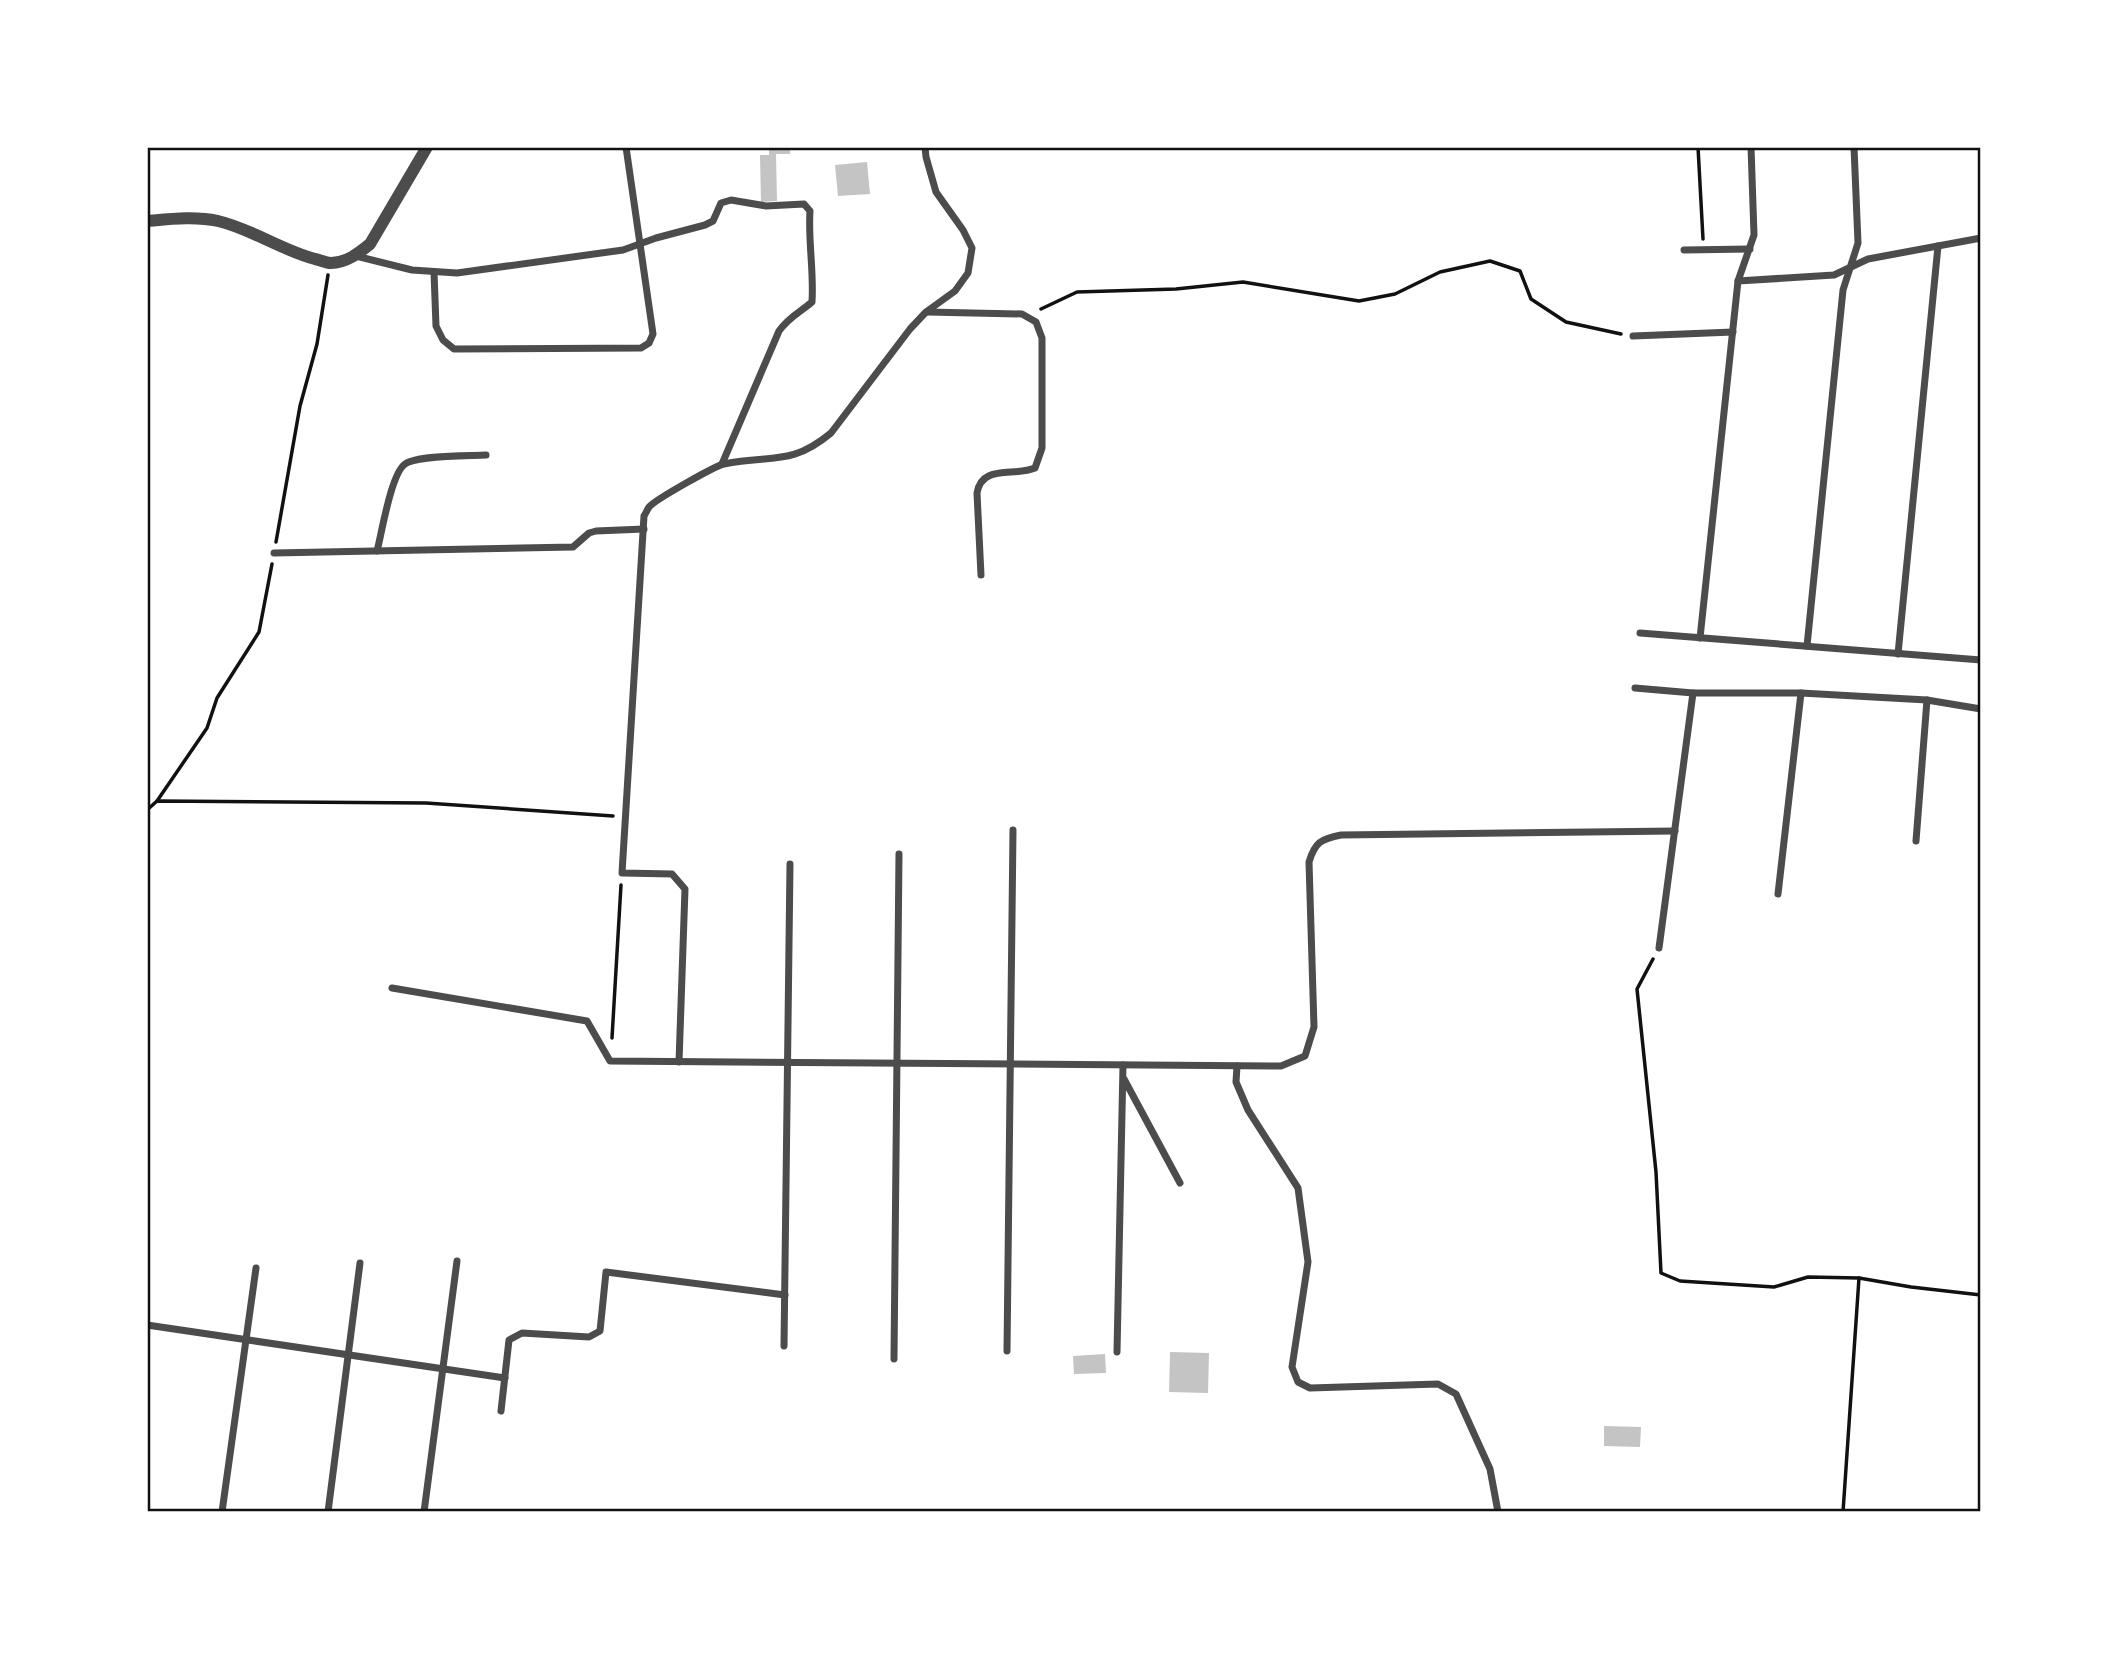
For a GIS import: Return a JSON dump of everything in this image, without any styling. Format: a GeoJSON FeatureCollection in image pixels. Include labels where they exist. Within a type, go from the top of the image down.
{"type":"FeatureCollection","features":[{"type":"Feature","properties":{"kind":"street"},"geometry":{"type":"LineString","coordinates":[[147,221],[180,218],[216,221],[247,230],[303,256],[331,263],[355,256],[370,244],[427,147]]}},
{"type":"Feature","properties":{"kind":"street"},"geometry":{"type":"LineString","coordinates":[[434,272],[436,326],[443,340],[454,349],[641,348],[649,343],[653,334],[626,147]]}},
{"type":"Feature","properties":{"kind":"street"},"geometry":{"type":"LineString","coordinates":[[679,1062],[685,889],[672,874],[622,873],[644,516],[650,506],[722,464],[786,458],[818,444],[831,433],[910,329],[926,312],[955,291],[968,273],[972,248],[963,230],[936,192],[925,147]]}},
{"type":"Feature","properties":{"kind":"street"},"geometry":{"type":"LineString","coordinates":[[1700,638],[1738,281],[1755,235],[1751,147]]}},
{"type":"Feature","properties":{"kind":"street"},"geometry":{"type":"LineString","coordinates":[[1807,646],[1843,290],[1858,243],[1854,147]]}},
{"type":"Feature","properties":{"kind":"street"},"geometry":{"type":"LineString","coordinates":[[355,256],[412,270],[457,274],[623,250],[705,225],[713,221],[721,203],[732,201],[766,206],[804,204],[810,211],[812,302],[789,317],[779,331],[722,464]]}},
{"type":"Feature","properties":{"kind":"street"},"geometry":{"type":"LineString","coordinates":[[1738,281],[1834,275],[1868,259],[1981,238]]}},
{"type":"Feature","properties":{"kind":"street"},"geometry":{"type":"LineString","coordinates":[[1898,654],[1938,246]]}},
{"type":"Feature","properties":{"kind":"street"},"geometry":{"type":"LineString","coordinates":[[1684,250],[1749,249]]}},
{"type":"Feature","properties":{"kind":"street"},"geometry":{"type":"LineString","coordinates":[[926,312],[1022,314],[1036,322],[1042,338],[1042,448],[1035,468],[1025,472],[995,473],[986,476],[979,483],[977,493],[981,575]]}},
{"type":"Feature","properties":{"kind":"street"},"geometry":{"type":"LineString","coordinates":[[1633,336],[1733,332]]}},
{"type":"Feature","properties":{"kind":"street"},"geometry":{"type":"LineString","coordinates":[[377,551],[396,475],[406,463],[426,458],[486,455]]}},
{"type":"Feature","properties":{"kind":"street"},"geometry":{"type":"LineString","coordinates":[[274,554],[573,547],[589,533],[596,531],[643,529]]}},
{"type":"Feature","properties":{"kind":"street"},"geometry":{"type":"LineString","coordinates":[[1640,633],[1981,660]]}},
{"type":"Feature","properties":{"kind":"street"},"geometry":{"type":"LineString","coordinates":[[1635,688],[1693,693],[1801,693],[1927,700],[1981,709]]}},
{"type":"Feature","properties":{"kind":"street"},"geometry":{"type":"LineString","coordinates":[[1659,948],[1693,693]]}},
{"type":"Feature","properties":{"kind":"street"},"geometry":{"type":"LineString","coordinates":[[1778,894],[1801,693]]}},
{"type":"Feature","properties":{"kind":"street"},"geometry":{"type":"LineString","coordinates":[[1916,841],[1927,700]]}},
{"type":"Feature","properties":{"kind":"street"},"geometry":{"type":"LineString","coordinates":[[1007,1351],[1013,830]]}},
{"type":"Feature","properties":{"kind":"street"},"geometry":{"type":"LineString","coordinates":[[392,988],[587,1021],[610,1061],[1281,1066],[1305,1056],[1314,1027],[1309,862],[1313,847],[1325,839],[1341,835],[1675,831]]}},
{"type":"Feature","properties":{"kind":"street"},"geometry":{"type":"LineString","coordinates":[[894,1359],[899,854]]}},
{"type":"Feature","properties":{"kind":"street"},"geometry":{"type":"LineString","coordinates":[[785,1346],[790,864]]}},
{"type":"Feature","properties":{"kind":"street"},"geometry":{"type":"LineString","coordinates":[[1118,1352],[1123,1065]]}},
{"type":"Feature","properties":{"kind":"street"},"geometry":{"type":"LineString","coordinates":[[1237,1066],[1236,1082],[1248,1110],[1298,1188],[1308,1262],[1292,1367],[1298,1382],[1310,1388],[1438,1384],[1456,1394],[1490,1469],[1498,1512]]}},
{"type":"Feature","properties":{"kind":"street"},"geometry":{"type":"LineString","coordinates":[[1122,1076],[1180,1183]]}},
{"type":"Feature","properties":{"kind":"street"},"geometry":{"type":"LineString","coordinates":[[425,1512],[457,1261]]}},
{"type":"Feature","properties":{"kind":"street"},"geometry":{"type":"LineString","coordinates":[[328,1512],[360,1263]]}},
{"type":"Feature","properties":{"kind":"street"},"geometry":{"type":"LineString","coordinates":[[222,1512],[256,1268]]}},
{"type":"Feature","properties":{"kind":"street"},"geometry":{"type":"LineString","coordinates":[[501,1411],[509,1340],[522,1333],[589,1337],[600,1331],[606,1272],[785,1295]]}},
{"type":"Feature","properties":{"kind":"street"},"geometry":{"type":"LineString","coordinates":[[147,1325],[505,1378]]}},
{"type":"Feature","properties":{"kind":"path"},"geometry":{"type":"LineString","coordinates":[[1698,147],[1703,250]]}},
{"type":"Feature","properties":{"kind":"path"},"geometry":{"type":"LineString","coordinates":[[1036,322],[1041,309],[1077,292],[1176,289],[1243,282],[1359,301],[1395,294],[1440,272],[1490,261],[1520,271],[1531,299],[1566,322],[1633,336]]}},
{"type":"Feature","properties":{"kind":"path"},"geometry":{"type":"LineString","coordinates":[[147,810],[157,802],[206,728],[217,698],[259,632],[300,407],[317,344],[331,263]]}},
{"type":"Feature","properties":{"kind":"path"},"geometry":{"type":"LineString","coordinates":[[157,802],[426,803],[626,817]]}},
{"type":"Feature","properties":{"kind":"path"},"geometry":{"type":"LineString","coordinates":[[610,1061],[622,873]]}},
{"type":"Feature","properties":{"kind":"path"},"geometry":{"type":"LineString","coordinates":[[1659,948],[1637,989],[1656,1172],[1661,1273],[1681,1282],[1774,1287],[1808,1277],[1859,1278],[1911,1287],[1981,1294]]}},
{"type":"Feature","properties":{"kind":"path"},"geometry":{"type":"LineString","coordinates":[[1843,1512],[1859,1278]]}},
{"type":"Feature","properties":{"kind":"building"},"geometry":{"type":"Polygon","coordinates":[[[769,147],[790,147],[790,154],[776,154],[777,201],[761,202],[760,155],[769,155],[769,147]]]}},
{"type":"Feature","properties":{"kind":"building"},"geometry":{"type":"Polygon","coordinates":[[[867,162],[870,194],[838,196],[835,165],[867,162]]]}},
{"type":"Feature","properties":{"kind":"building"},"geometry":{"type":"Polygon","coordinates":[[[1170,1352],[1209,1353],[1208,1393],[1169,1392],[1170,1352]]]}},
{"type":"Feature","properties":{"kind":"building"},"geometry":{"type":"Polygon","coordinates":[[[1105,1354],[1106,1373],[1074,1374],[1073,1356],[1105,1354]]]}},
{"type":"Feature","properties":{"kind":"building"},"geometry":{"type":"Polygon","coordinates":[[[1604,1426],[1641,1427],[1640,1447],[1604,1446],[1604,1426]]]}}]}
